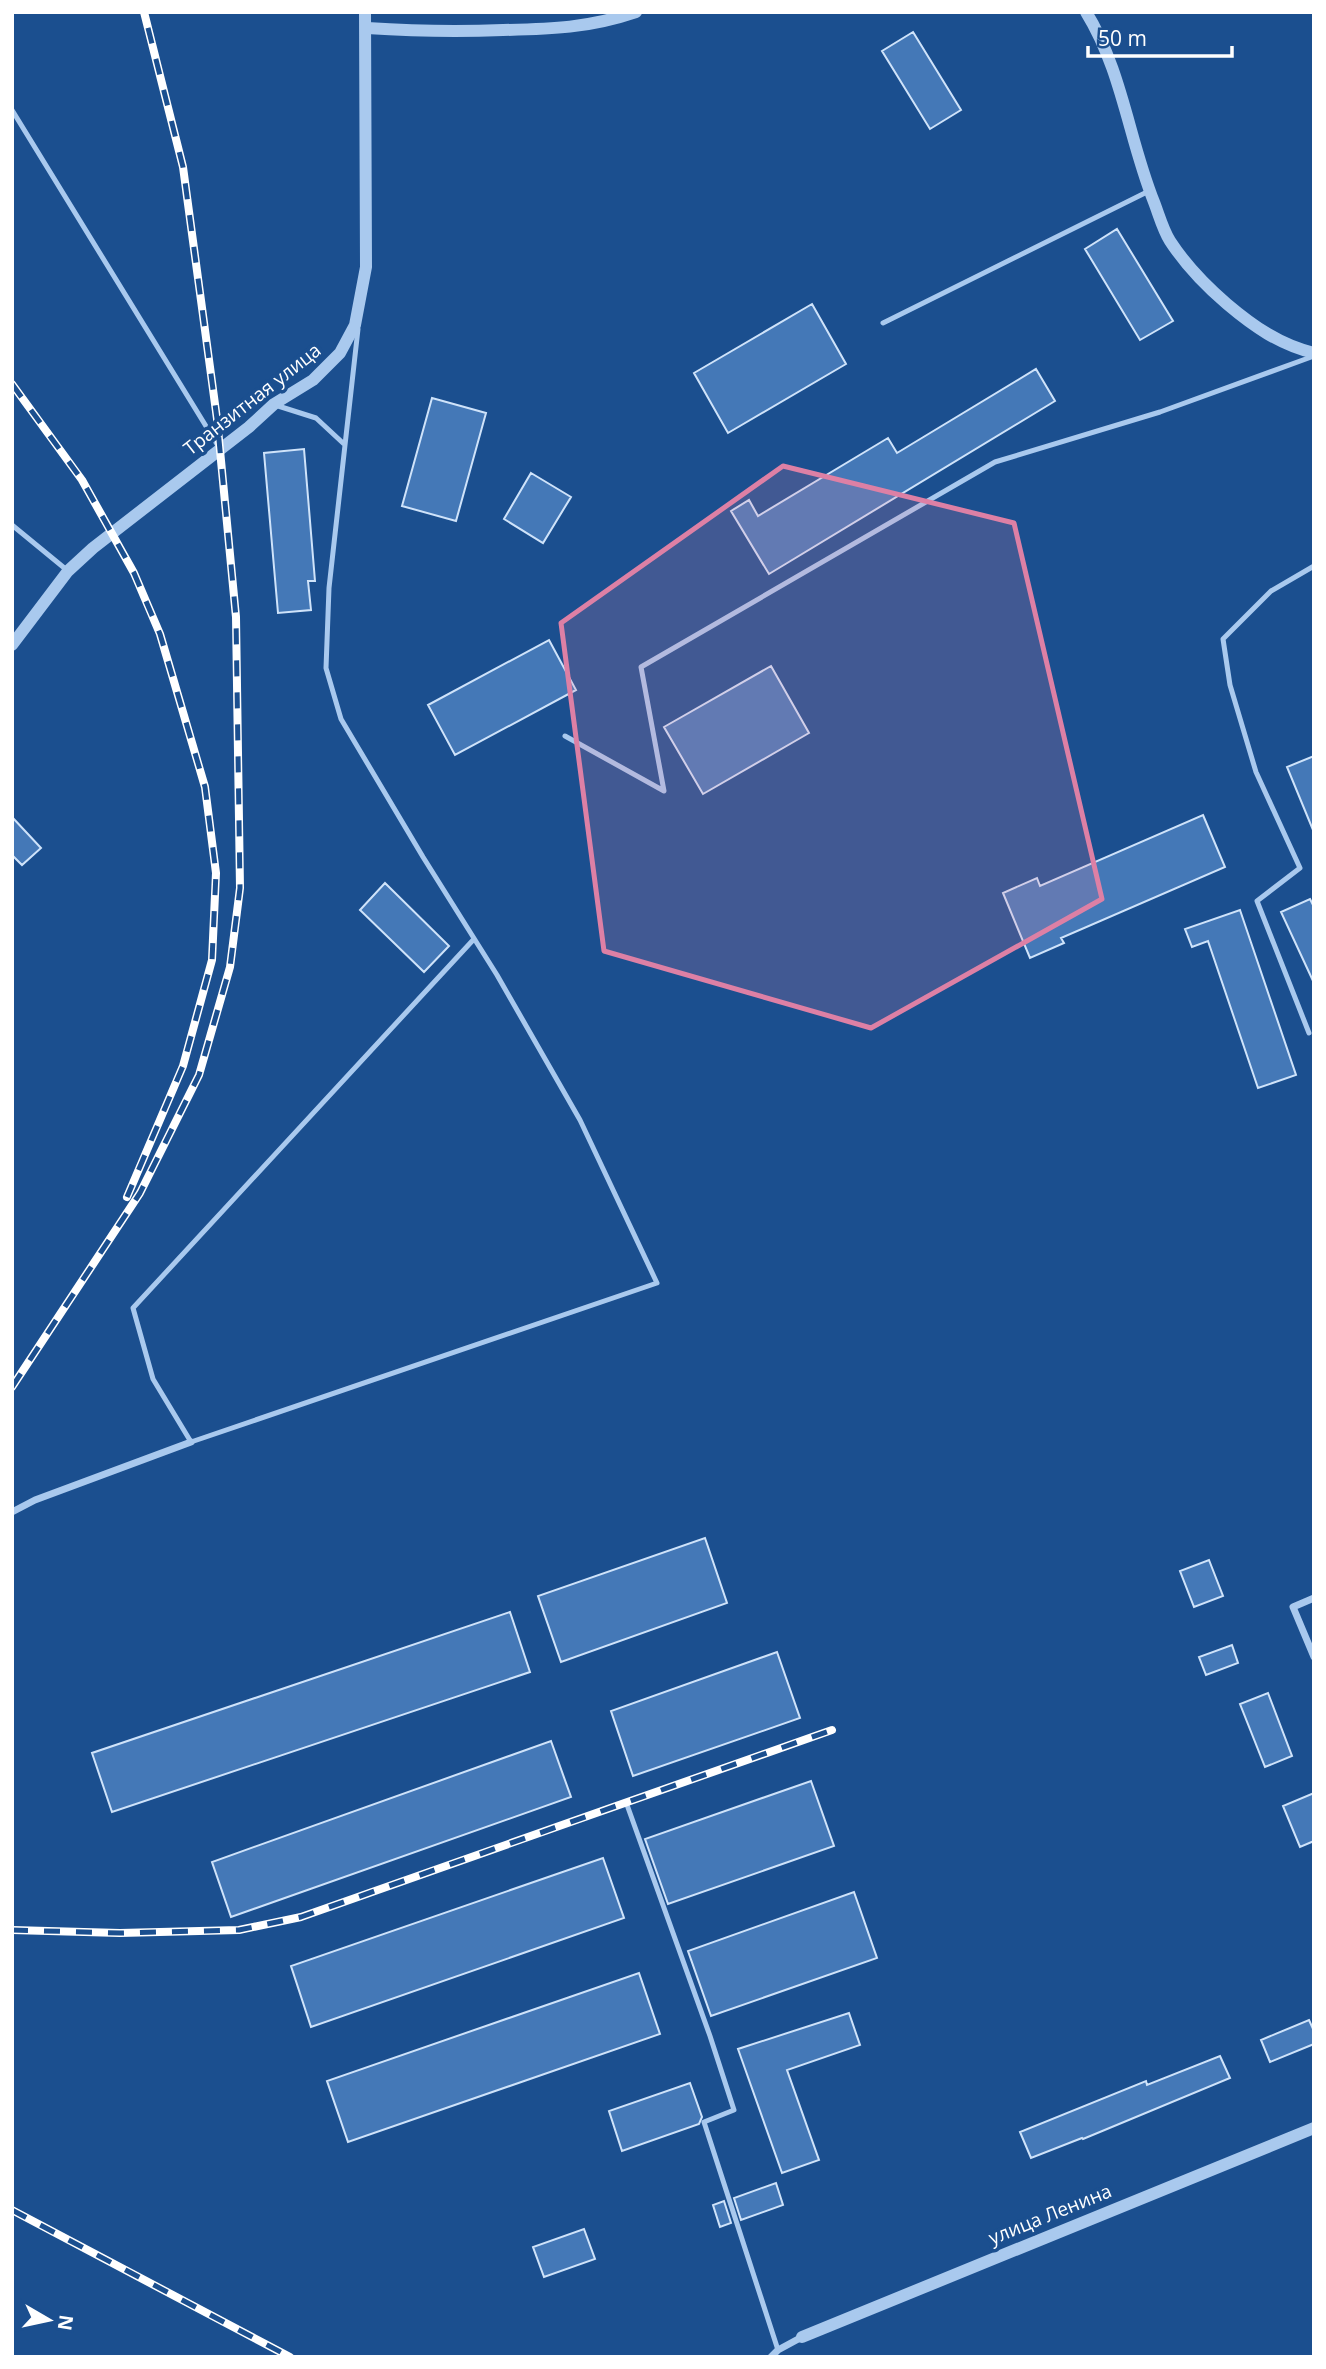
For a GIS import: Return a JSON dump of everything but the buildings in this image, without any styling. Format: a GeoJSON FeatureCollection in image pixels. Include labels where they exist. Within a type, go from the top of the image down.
{"type":"FeatureCollection","features":[{"type":"Feature","properties":{"kind":"street","name":"Транзитная улица"},"geometry":{"type":"LineString","coordinates":[[12,645],[68,571],[93,548],[274,404],[313,380],[340,353],[355,325],[366,267],[365,12]]}},
{"type":"Feature","properties":{"kind":"street"},"geometry":{"type":"LineString","coordinates":[[367,28],[432,32],[553,29],[590,26],[636,12]]}},
{"type":"Feature","properties":{"kind":"street"},"geometry":{"type":"LineString","coordinates":[[1086,12],[1116,80],[1141,172],[1169,240],[1209,289],[1254,327],[1314,354]]}},
{"type":"Feature","properties":{"kind":"street"},"geometry":{"type":"LineString","coordinates":[[12,1512],[35,1500],[191,1442]]}},
{"type":"Feature","properties":{"kind":"street"},"geometry":{"type":"LineString","coordinates":[[1314,1598],[1293,1607],[1314,1657]]}},
{"type":"Feature","properties":{"kind":"street","name":"улица Ленина"},"geometry":{"type":"LineString","coordinates":[[802,2337],[1314,2128]]}},
{"type":"Feature","properties":{"kind":"street"},"geometry":{"type":"LineString","coordinates":[[771,2357],[802,2337]]}},
{"type":"Feature","properties":{"kind":"lane"},"geometry":{"type":"LineString","coordinates":[[12,110],[220,449]]}},
{"type":"Feature","properties":{"kind":"lane"},"geometry":{"type":"LineString","coordinates":[[883,323],[1149,191]]}},
{"type":"Feature","properties":{"kind":"lane"},"geometry":{"type":"LineString","coordinates":[[362,298],[329,588],[326,668],[341,719],[474,939],[580,1120],[657,1283],[191,1442],[153,1378],[133,1308],[474,939]]}},
{"type":"Feature","properties":{"kind":"lane"},"geometry":{"type":"LineString","coordinates":[[565,736],[664,790],[641,667],[995,463],[1160,412],[1314,354]]}},
{"type":"Feature","properties":{"kind":"lane"},"geometry":{"type":"LineString","coordinates":[[274,404],[316,418],[344,444]]}},
{"type":"Feature","properties":{"kind":"lane"},"geometry":{"type":"LineString","coordinates":[[12,524],[68,571]]}},
{"type":"Feature","properties":{"kind":"lane"},"geometry":{"type":"LineString","coordinates":[[1309,1033],[1257,901],[1300,868],[1256,772],[1230,685],[1223,639],[1271,591],[1314,566]]}},
{"type":"Feature","properties":{"kind":"lane"},"geometry":{"type":"LineString","coordinates":[[626,1802],[734,2110],[704,2122],[778,2350]]}},
{"type":"Feature","properties":{"kind":"highlighted area"},"geometry":{"type":"Polygon","coordinates":[[[783,466],[1014,523],[1102,899],[871,1028],[604,951],[561,623],[783,466]]]}},
{"type":"Feature","properties":{"kind":"railway"},"geometry":{"type":"LineString","coordinates":[[12,1387],[140,1193],[199,1075],[230,967],[240,888],[236,617],[217,419],[183,167],[144,12]]}},
{"type":"Feature","properties":{"kind":"railway"},"geometry":{"type":"LineString","coordinates":[[12,384],[82,480],[134,573],[160,634],[205,787],[216,873],[212,960],[183,1066],[127,1197]]}},
{"type":"Feature","properties":{"kind":"railway"},"geometry":{"type":"LineString","coordinates":[[12,1930],[120,1933],[239,1930],[301,1917],[832,1730]]}},
{"type":"Feature","properties":{"kind":"railway"},"geometry":{"type":"LineString","coordinates":[[12,2210],[290,2357]]}}]}
